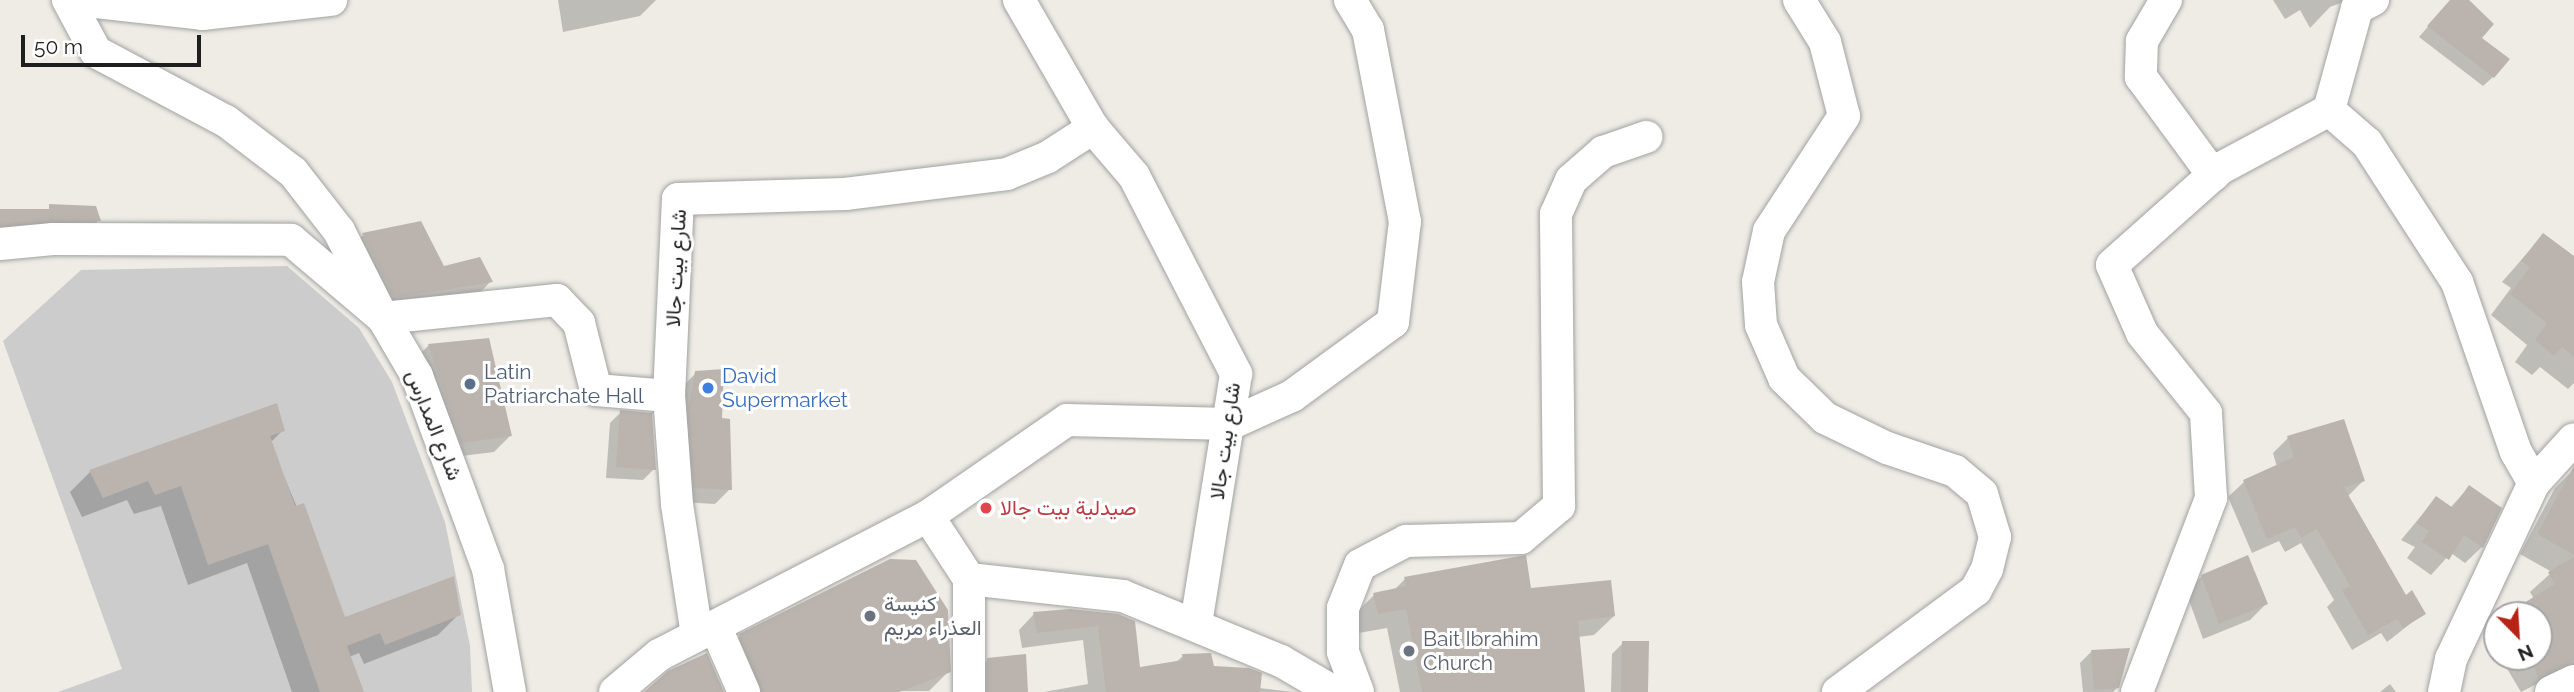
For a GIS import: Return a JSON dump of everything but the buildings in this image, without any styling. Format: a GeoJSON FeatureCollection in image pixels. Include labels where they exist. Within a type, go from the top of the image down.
{"type":"FeatureCollection","features":[{"type":"Feature","properties":{"kind":"street"},"geometry":{"type":"LineString","coordinates":[[68,0],[96,52],[226,121],[293,172],[339,231],[383,318],[557,300],[579,323],[596,390],[669,396]]}},
{"type":"Feature","properties":{"kind":"street"},"geometry":{"type":"LineString","coordinates":[[78,0],[202,14],[331,0]]}},
{"type":"Feature","properties":{"kind":"street","name":"شارع بيت جالا"},"geometry":{"type":"LineString","coordinates":[[1019,0],[1093,128],[1134,176],[1236,374],[1196,624]]}},
{"type":"Feature","properties":{"kind":"street"},"geometry":{"type":"LineString","coordinates":[[615,692],[659,655],[928,516],[1067,420],[1230,424],[1292,396],[1393,323],[1405,222],[1367,30],[1350,0]]}},
{"type":"Feature","properties":{"kind":"street"},"geometry":{"type":"LineString","coordinates":[[1799,0],[1825,41],[1844,117],[1769,231],[1758,282],[1761,325],[1784,378],[1825,418],[1887,448],[1955,471],[1982,494],[1995,537],[1976,590],[1838,692]]}},
{"type":"Feature","properties":{"kind":"street"},"geometry":{"type":"LineString","coordinates":[[2166,0],[2143,41],[2140,77],[2213,175]]}},
{"type":"Feature","properties":{"kind":"street"},"geometry":{"type":"LineString","coordinates":[[2137,692],[2211,498],[2206,412],[2142,333],[2112,265],[2213,175],[2329,110],[2357,8],[2373,0]]}},
{"type":"Feature","properties":{"kind":"street"},"geometry":{"type":"LineString","coordinates":[[2329,110],[2367,143],[2457,282],[2516,452],[2534,483]]}},
{"type":"Feature","properties":{"kind":"street","name":"شارع بيت جالا"},"geometry":{"type":"LineString","coordinates":[[744,692],[706,631],[677,505],[669,396],[678,199],[845,194],[1007,174],[1048,157],[1093,128]]}},
{"type":"Feature","properties":{"kind":"street"},"geometry":{"type":"LineString","coordinates":[[1359,692],[1343,652],[1343,608],[1360,565],[1406,541],[1521,538],[1559,506],[1556,214],[1571,180],[1603,152],[1646,137]]}},
{"type":"Feature","properties":{"kind":"street","name":"شارع المدارس"},"geometry":{"type":"LineString","coordinates":[[0,244],[53,239],[291,240],[383,318],[417,376],[488,569],[510,692]]}},
{"type":"Feature","properties":{"kind":"street"},"geometry":{"type":"LineString","coordinates":[[2444,692],[2451,659],[2534,483],[2574,439]]}},
{"type":"Feature","properties":{"kind":"street"},"geometry":{"type":"LineString","coordinates":[[928,516],[969,579],[969,692]]}},
{"type":"Feature","properties":{"kind":"street"},"geometry":{"type":"LineString","coordinates":[[969,579],[1123,596],[1281,661],[1334,692]]}},
{"type":"Feature","properties":{"kind":"street"},"geometry":{"type":"LineString","coordinates":[[2552,692],[2574,681]]}},
{"type":"Feature","properties":{"kind":"shaded area"},"geometry":{"type":"Polygon","coordinates":[[[287,266],[359,328],[392,382],[445,522],[470,646],[472,692],[58,692],[122,669],[3,341],[81,270],[287,266]]]}},
{"type":"Feature","properties":{"kind":"place","name":"Latin Patriarchate Hall"},"geometry":{"type":"Point","coordinates":[470,384]}},
{"type":"Feature","properties":{"kind":"place","name":"David Supermarket"},"geometry":{"type":"Point","coordinates":[708,388]}},
{"type":"Feature","properties":{"kind":"place","name":"صيدلية بيت جالا"},"geometry":{"type":"Point","coordinates":[986,508]}},
{"type":"Feature","properties":{"kind":"place","name":"كنيسة العذراء مريم"},"geometry":{"type":"Point","coordinates":[870,616]}},
{"type":"Feature","properties":{"kind":"place","name":"Bait Ibrahim Church"},"geometry":{"type":"Point","coordinates":[1409,651]}}]}
